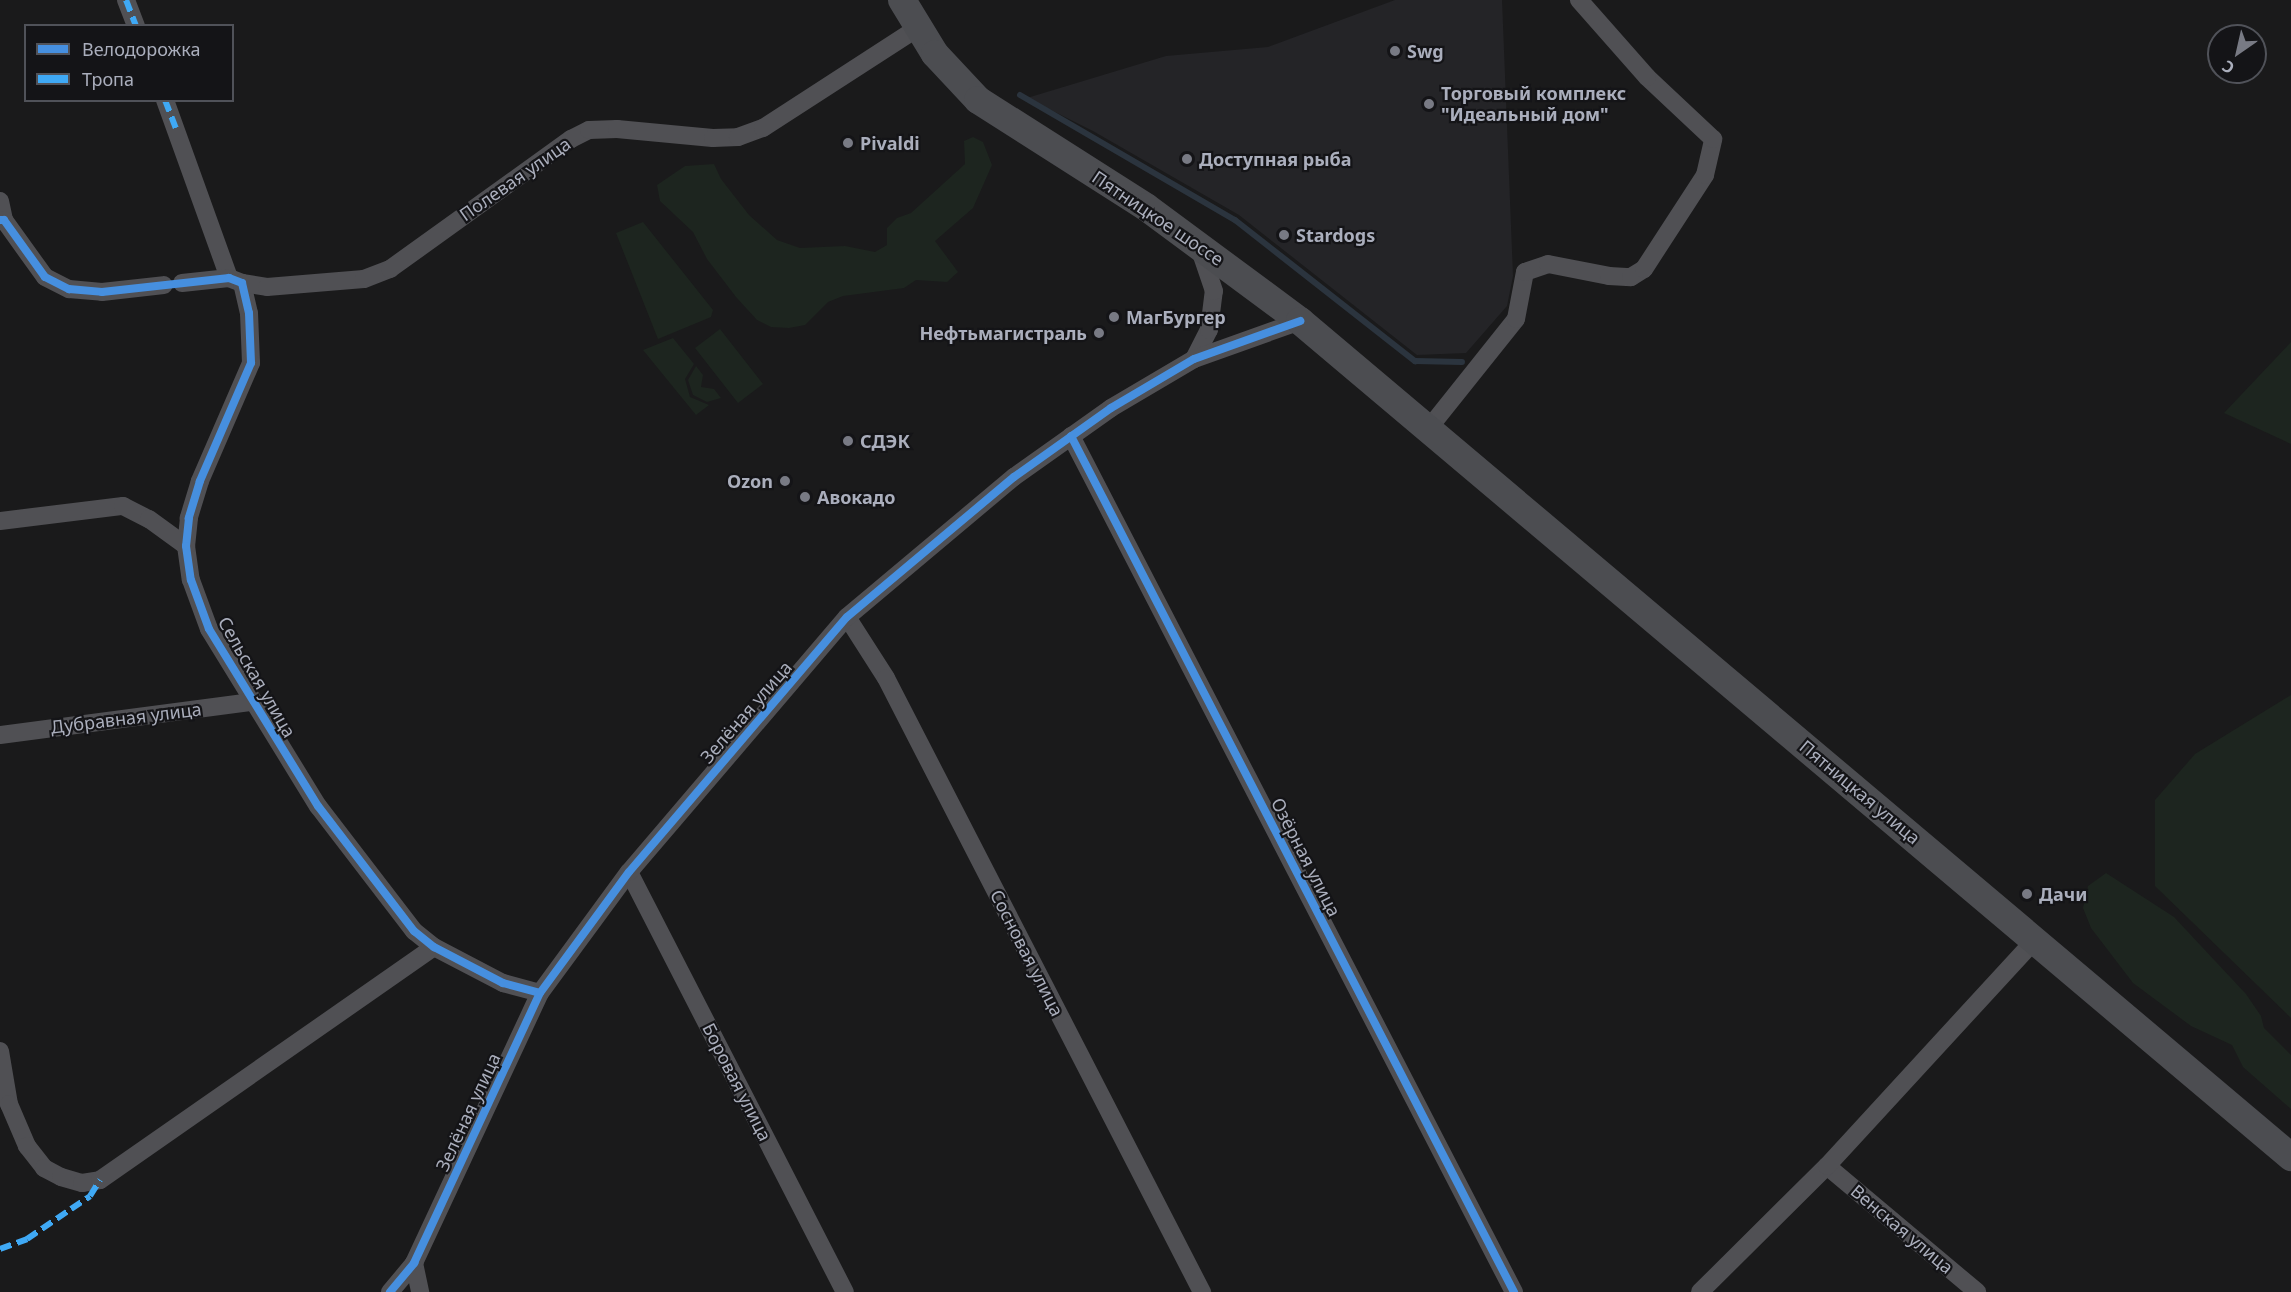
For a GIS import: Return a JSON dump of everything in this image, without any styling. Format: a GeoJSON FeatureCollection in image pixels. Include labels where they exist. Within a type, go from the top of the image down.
{"type":"FeatureCollection","features":[{"type":"Feature","properties":{"kind":"main road","name":"Пятницкое шоссе"},"geometry":{"type":"LineString","coordinates":[[902,0],[916,29],[956,79],[978,100],[1197,243],[1300,321],[1429,428]]}},
{"type":"Feature","properties":{"kind":"main road","name":"Пятницкая улица"},"geometry":{"type":"LineString","coordinates":[[1429,428],[2291,1157]]}},
{"type":"Feature","properties":{"kind":"street"},"geometry":{"type":"LineString","coordinates":[[126,0],[135,24]]}},
{"type":"Feature","properties":{"kind":"street"},"geometry":{"type":"LineString","coordinates":[[1429,428],[1515,320],[1525,272],[1548,264],[1631,277],[1644,269],[1705,175],[1713,139],[1647,77],[1579,0]]}},
{"type":"Feature","properties":{"kind":"street","name":"Полевая улица"},"geometry":{"type":"LineString","coordinates":[[2,220],[45,277],[69,289],[102,292],[173,284],[236,281],[267,288],[364,279],[390,269],[571,139],[589,130],[617,129],[713,138],[738,137],[763,128],[916,29]]}},
{"type":"Feature","properties":{"kind":"street"},"geometry":{"type":"LineString","coordinates":[[166,102],[236,281]]}},
{"type":"Feature","properties":{"kind":"street"},"geometry":{"type":"LineString","coordinates":[[0,201],[2,220]]}},
{"type":"Feature","properties":{"kind":"street"},"geometry":{"type":"LineString","coordinates":[[1194,359],[1209,330],[1214,291],[1197,243]]}},
{"type":"Feature","properties":{"kind":"street","name":"Сельская улица"},"geometry":{"type":"LineString","coordinates":[[236,281],[249,313],[251,363],[201,481],[189,518],[186,546],[191,580],[209,629],[252,702],[366,872],[414,931],[434,947],[503,983],[540,993]]}},
{"type":"Feature","properties":{"kind":"street","name":"Зелёная улица"},"geometry":{"type":"LineString","coordinates":[[390,1292],[414,1263],[540,993],[629,872],[847,617],[1014,477],[1071,436],[1194,359],[1300,321]]}},
{"type":"Feature","properties":{"kind":"street","name":"Озёрная улица"},"geometry":{"type":"LineString","coordinates":[[1071,436],[1514,1292]]}},
{"type":"Feature","properties":{"kind":"street"},"geometry":{"type":"LineString","coordinates":[[0,521],[123,506],[149,519],[186,546]]}},
{"type":"Feature","properties":{"kind":"street","name":"Сосновая улица"},"geometry":{"type":"LineString","coordinates":[[847,617],[886,678],[1202,1292]]}},
{"type":"Feature","properties":{"kind":"street","name":"Дубравная улица"},"geometry":{"type":"LineString","coordinates":[[0,735],[252,702]]}},
{"type":"Feature","properties":{"kind":"street","name":"Боровая улица"},"geometry":{"type":"LineString","coordinates":[[629,872],[845,1292]]}},
{"type":"Feature","properties":{"kind":"street"},"geometry":{"type":"LineString","coordinates":[[1700,1292],[1827,1166],[2036,940]]}},
{"type":"Feature","properties":{"kind":"street"},"geometry":{"type":"LineString","coordinates":[[0,1051],[9,1104],[27,1146],[44,1168],[61,1177],[82,1183],[100,1180],[434,947]]}},
{"type":"Feature","properties":{"kind":"street","name":"Венская улица"},"geometry":{"type":"LineString","coordinates":[[1827,1166],[1977,1292]]}},
{"type":"Feature","properties":{"kind":"street"},"geometry":{"type":"LineString","coordinates":[[414,1263],[420,1292]]}},
{"type":"Feature","properties":{"kind":"shaded area"},"geometry":{"type":"Polygon","coordinates":[[[1395,0],[1502,0],[1513,276],[1507,306],[1466,353],[1417,355],[1239,215],[1093,131],[1027,98],[1166,56],[1268,47],[1395,0]]]}},
{"type":"Feature","properties":{"kind":"shaded area"},"geometry":{"type":"Polygon","coordinates":[[[973,137],[983,142],[992,165],[973,208],[935,241],[958,272],[947,282],[916,280],[904,288],[843,296],[828,302],[805,325],[789,328],[771,327],[757,320],[707,259],[693,232],[660,201],[657,185],[685,166],[714,164],[721,179],[749,215],[777,240],[800,248],[845,246],[875,252],[887,245],[887,228],[897,218],[911,213],[965,164],[964,141],[973,137]]]}},
{"type":"Feature","properties":{"kind":"shaded area"},"geometry":{"type":"Polygon","coordinates":[[[643,222],[713,310],[711,317],[658,339],[616,233],[643,222]]]}},
{"type":"Feature","properties":{"kind":"shaded area"},"geometry":{"type":"Polygon","coordinates":[[[720,329],[763,384],[738,403],[695,348],[720,329]]]}},
{"type":"Feature","properties":{"kind":"shaded area"},"geometry":{"type":"Polygon","coordinates":[[[673,338],[694,364],[685,379],[690,397],[709,405],[696,415],[643,350],[673,338]]]}},
{"type":"Feature","properties":{"kind":"shaded area"},"geometry":{"type":"Polygon","coordinates":[[[2291,342],[2291,444],[2224,413],[2291,342]]]}},
{"type":"Feature","properties":{"kind":"shaded area"},"geometry":{"type":"Polygon","coordinates":[[[696,366],[703,375],[701,387],[714,389],[721,398],[707,402],[693,395],[688,380],[696,366]]]}},
{"type":"Feature","properties":{"kind":"shaded area"},"geometry":{"type":"Polygon","coordinates":[[[2291,695],[2291,1018],[2155,886],[2155,800],[2195,754],[2291,695]]]}},
{"type":"Feature","properties":{"kind":"shaded area"},"geometry":{"type":"Polygon","coordinates":[[[2106,873],[2174,917],[2246,994],[2261,1016],[2264,1028],[2291,1055],[2291,1109],[2243,1067],[2232,1045],[2191,1026],[2133,983],[2091,928],[2083,908],[2088,886],[2106,873]]]}},
{"type":"Feature","properties":{"kind":"waterway"},"geometry":{"type":"LineString","coordinates":[[1020,95],[1235,220],[1415,361],[1462,362]]}},
{"type":"Feature","properties":{"kind":"marked path"},"geometry":{"type":"LineString","coordinates":[[126,0],[135,24]]}},
{"type":"Feature","properties":{"kind":"marked path"},"geometry":{"type":"LineString","coordinates":[[166,102],[176,128]]}},
{"type":"Feature","properties":{"kind":"marked path"},"geometry":{"type":"LineString","coordinates":[[0,1249],[27,1239],[90,1196],[100,1180]]}},
{"type":"Feature","properties":{"kind":"cycle path"},"geometry":{"type":"LineString","coordinates":[[0,220],[4,220],[45,277],[69,289],[102,292],[229,278],[242,283],[249,313],[251,363],[200,481],[189,518],[186,546],[191,580],[209,629],[318,806],[414,931],[434,947],[503,983],[540,993]]}},
{"type":"Feature","properties":{"kind":"cycle path"},"geometry":{"type":"LineString","coordinates":[[390,1292],[414,1263],[540,993],[629,872],[847,617],[1014,477],[1111,408],[1194,359],[1300,321]]}},
{"type":"Feature","properties":{"kind":"cycle path"},"geometry":{"type":"LineString","coordinates":[[1071,436],[1514,1292]]}},
{"type":"Feature","properties":{"kind":"place","name":"Swg"},"geometry":{"type":"Point","coordinates":[1395,51]}},
{"type":"Feature","properties":{"kind":"place","name":"Торговый комплекс \"Идеальный дом\""},"geometry":{"type":"Point","coordinates":[1429,104]}},
{"type":"Feature","properties":{"kind":"place","name":"Pivaldi"},"geometry":{"type":"Point","coordinates":[848,143]}},
{"type":"Feature","properties":{"kind":"place","name":"Доступная рыба"},"geometry":{"type":"Point","coordinates":[1187,159]}},
{"type":"Feature","properties":{"kind":"place","name":"Stardogs"},"geometry":{"type":"Point","coordinates":[1284,235]}},
{"type":"Feature","properties":{"kind":"place","name":"МагБургер"},"geometry":{"type":"Point","coordinates":[1114,317]}},
{"type":"Feature","properties":{"kind":"place","name":"Нефтьмагистраль"},"geometry":{"type":"Point","coordinates":[1099,333]}},
{"type":"Feature","properties":{"kind":"place","name":"СДЭК"},"geometry":{"type":"Point","coordinates":[848,441]}},
{"type":"Feature","properties":{"kind":"place","name":"Ozon"},"geometry":{"type":"Point","coordinates":[785,481]}},
{"type":"Feature","properties":{"kind":"place","name":"Авокадо"},"geometry":{"type":"Point","coordinates":[805,497]}},
{"type":"Feature","properties":{"kind":"place","name":"Дачи"},"geometry":{"type":"Point","coordinates":[2027,894]}}]}
